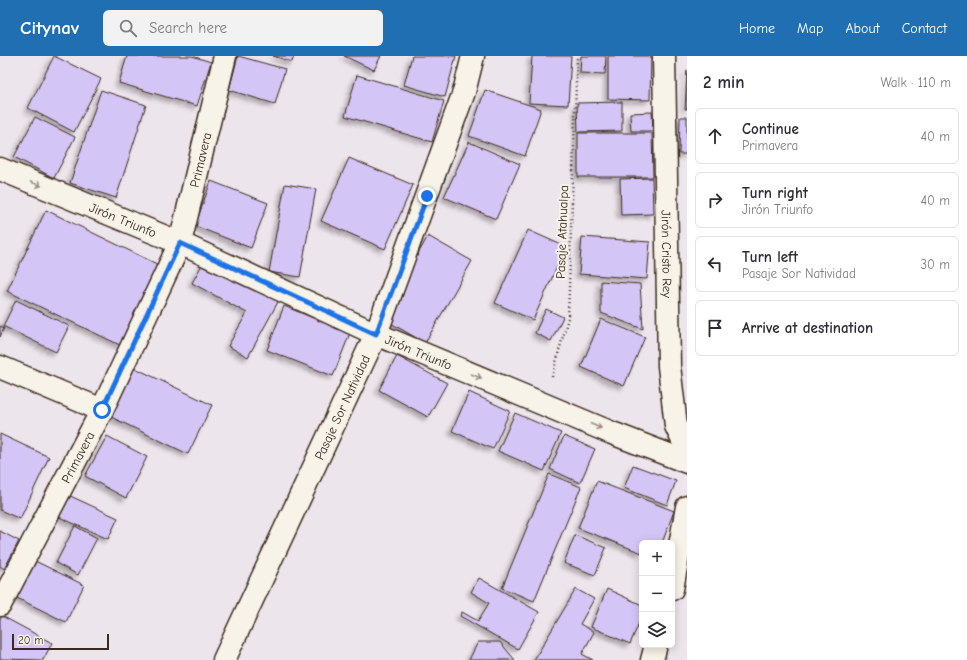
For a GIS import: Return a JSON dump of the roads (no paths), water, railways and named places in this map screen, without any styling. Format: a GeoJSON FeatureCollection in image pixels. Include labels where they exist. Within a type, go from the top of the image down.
{"type":"FeatureCollection","features":[{"type":"Feature","properties":{"kind":"street","name":"Primavera"},"geometry":{"type":"LineString","coordinates":[[0,604],[102,410],[180,243],[225,56]]}},
{"type":"Feature","properties":{"kind":"street","name":"Pasaje Sor Natividad"},"geometry":{"type":"LineString","coordinates":[[224,660],[376,334],[464,92],[473,56]]}},
{"type":"Feature","properties":{"kind":"street","name":"Jirón Cristo Rey"},"geometry":{"type":"LineString","coordinates":[[664,56],[669,366],[676,426],[687,449]]}},
{"type":"Feature","properties":{"kind":"street","name":"Jirón Triunfo"},"geometry":{"type":"LineString","coordinates":[[0,169],[180,243],[376,334],[545,405],[687,462]]}},
{"type":"Feature","properties":{"kind":"street"},"geometry":{"type":"LineString","coordinates":[[0,367],[102,410]]}},
{"type":"Feature","properties":{"kind":"street"},"geometry":{"type":"LineString","coordinates":[[674,576],[687,507]]}},
{"type":"Feature","properties":{"kind":"street"},"geometry":{"type":"LineString","coordinates":[[652,660],[655,648]]}}]}
